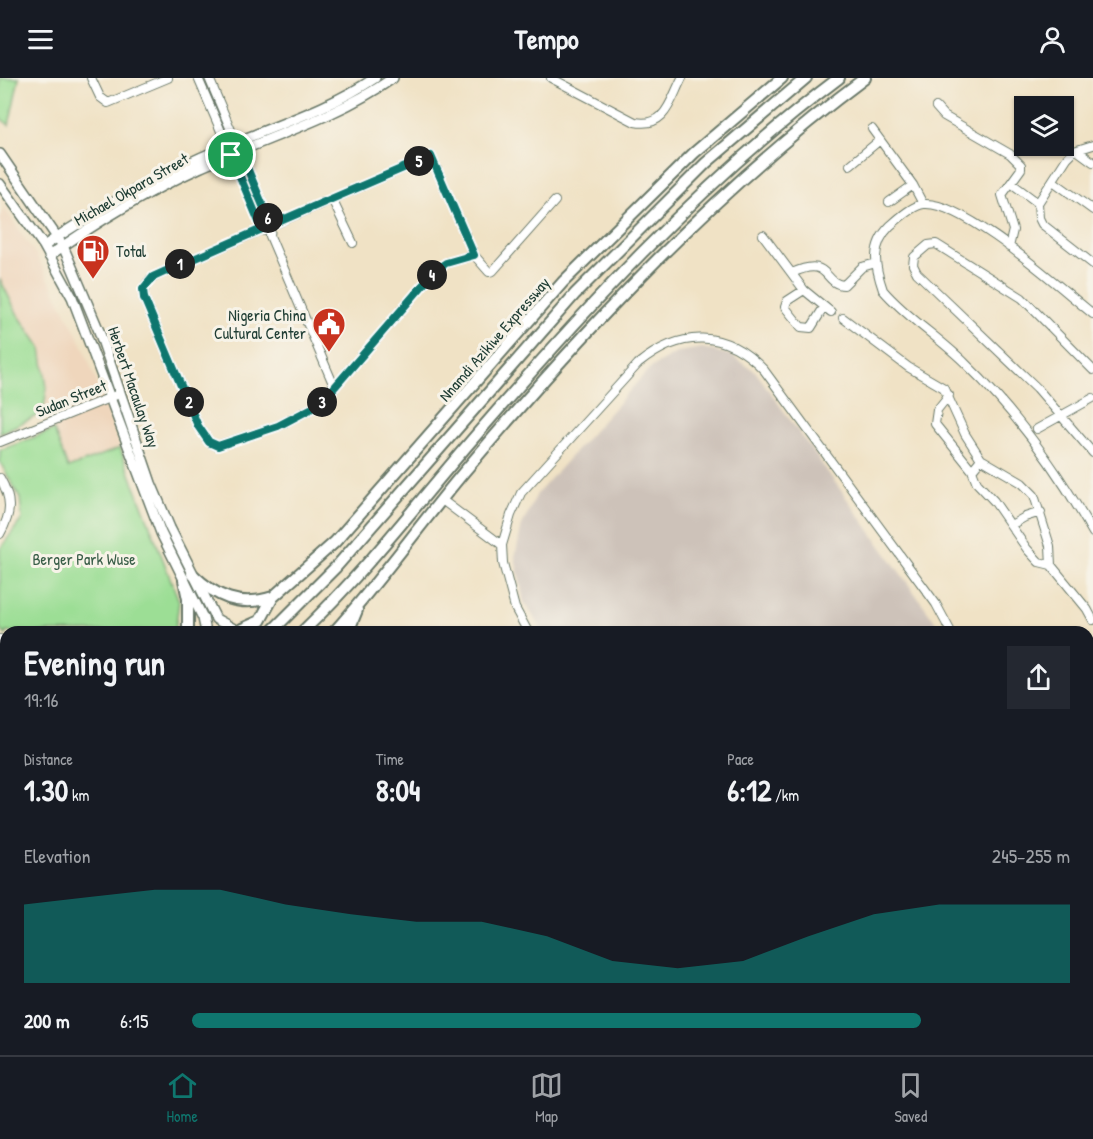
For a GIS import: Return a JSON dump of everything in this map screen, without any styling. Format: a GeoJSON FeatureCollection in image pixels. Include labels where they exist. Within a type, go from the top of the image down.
{"type":"FeatureCollection","features":[{"type":"Feature","properties":{"kind":"highway","name":"Nnamdi Azikiwe Expressway"},"geometry":{"type":"LineString","coordinates":[[248,626],[260,621],[273,597],[335,542],[563,282],[694,153],[782,78]]}},
{"type":"Feature","properties":{"kind":"highway","name":"Nnamdi Azikiwe Expressway"},"geometry":{"type":"LineString","coordinates":[[278,626],[336,567],[511,364],[666,201],[806,78]]}},
{"type":"Feature","properties":{"kind":"highway"},"geometry":{"type":"LineString","coordinates":[[308,626],[388,540],[600,297],[732,167],[839,78]]}},
{"type":"Feature","properties":{"kind":"highway"},"geometry":{"type":"LineString","coordinates":[[339,626],[469,466],[602,317],[676,242],[784,142],[865,78]]}},
{"type":"Feature","properties":{"kind":"highway"},"geometry":{"type":"LineString","coordinates":[[732,167],[784,142]]}},
{"type":"Feature","properties":{"kind":"highway"},"geometry":{"type":"LineString","coordinates":[[442,422],[511,364]]}},
{"type":"Feature","properties":{"kind":"highway"},"geometry":{"type":"LineString","coordinates":[[469,466],[514,393]]}},
{"type":"Feature","properties":{"kind":"highway"},"geometry":{"type":"LineString","coordinates":[[188,577],[212,592],[231,600],[251,602],[273,597]]}},
{"type":"Feature","properties":{"kind":"highway"},"geometry":{"type":"LineString","coordinates":[[188,577],[188,626]]}},
{"type":"Feature","properties":{"kind":"highway"},"geometry":{"type":"LineString","coordinates":[[351,626],[367,592]]}},
{"type":"Feature","properties":{"kind":"main road","name":"Michael Okpara Street"},"geometry":{"type":"LineString","coordinates":[[49,256],[146,196],[231,155],[239,147],[319,109],[375,78]]}},
{"type":"Feature","properties":{"kind":"main road","name":"Michael Okpara Street"},"geometry":{"type":"LineString","coordinates":[[44,246],[138,188],[226,146],[239,147],[341,110],[393,78]]}},
{"type":"Feature","properties":{"kind":"main road","name":"Herbert Macaulay Way"},"geometry":{"type":"LineString","coordinates":[[0,154],[26,188],[63,246],[99,331],[115,396],[161,533],[216,619],[230,626]]}},
{"type":"Feature","properties":{"kind":"main road","name":"Herbert Macaulay Way"},"geometry":{"type":"LineString","coordinates":[[0,184],[44,246],[83,323],[115,396]]}},
{"type":"Feature","properties":{"kind":"main road","name":"Herbert Macaulay Way"},"geometry":{"type":"LineString","coordinates":[[188,577],[205,626]]}},
{"type":"Feature","properties":{"kind":"street"},"geometry":{"type":"LineString","coordinates":[[91,78],[105,102],[112,102],[168,78]]}},
{"type":"Feature","properties":{"kind":"street"},"geometry":{"type":"LineString","coordinates":[[198,78],[262,229],[270,236],[333,386]]}},
{"type":"Feature","properties":{"kind":"street"},"geometry":{"type":"LineString","coordinates":[[209,78],[271,225],[270,236]]}},
{"type":"Feature","properties":{"kind":"street"},"geometry":{"type":"LineString","coordinates":[[551,78],[635,122],[648,124],[662,117],[682,78]]}},
{"type":"Feature","properties":{"kind":"street"},"geometry":{"type":"LineString","coordinates":[[936,107],[944,116],[1017,160],[1021,170],[1002,195],[1013,230],[1009,247]]}},
{"type":"Feature","properties":{"kind":"street"},"geometry":{"type":"LineString","coordinates":[[872,129],[913,186],[922,204]]}},
{"type":"Feature","properties":{"kind":"street"},"geometry":{"type":"LineString","coordinates":[[850,165],[880,140]]}},
{"type":"Feature","properties":{"kind":"street"},"geometry":{"type":"LineString","coordinates":[[1093,145],[1074,151],[1067,158],[1038,203],[1039,218],[1042,224],[1093,264]]}},
{"type":"Feature","properties":{"kind":"street"},"geometry":{"type":"LineString","coordinates":[[1078,151],[1093,162]]}},
{"type":"Feature","properties":{"kind":"street"},"geometry":{"type":"LineString","coordinates":[[474,255],[446,263],[436,270],[333,386],[320,404],[278,426],[218,446],[209,442],[198,426],[144,298],[143,289],[153,277],[431,156],[474,255],[484,270],[493,271],[555,201]]}},
{"type":"Feature","properties":{"kind":"street"},"geometry":{"type":"LineString","coordinates":[[1053,181],[1093,210]]}},
{"type":"Feature","properties":{"kind":"street"},"geometry":{"type":"LineString","coordinates":[[1011,183],[1038,203]]}},
{"type":"Feature","properties":{"kind":"street"},"geometry":{"type":"LineString","coordinates":[[889,202],[913,186]]}},
{"type":"Feature","properties":{"kind":"street"},"geometry":{"type":"LineString","coordinates":[[332,199],[353,243]]}},
{"type":"Feature","properties":{"kind":"street"},"geometry":{"type":"LineString","coordinates":[[1093,314],[1009,247],[949,209],[922,204],[886,230],[879,240],[875,253],[884,290],[894,302],[966,363],[1006,407],[1059,476],[1093,533]]}},
{"type":"Feature","properties":{"kind":"street"},"geometry":{"type":"LineString","coordinates":[[763,235],[804,290],[831,312]]}},
{"type":"Feature","properties":{"kind":"street"},"geometry":{"type":"LineString","coordinates":[[1093,370],[1022,298],[1009,288],[936,244],[928,245],[914,257],[913,265],[917,273],[1037,388],[1093,453]]}},
{"type":"Feature","properties":{"kind":"street"},"geometry":{"type":"LineString","coordinates":[[792,273],[811,266],[820,268],[841,285],[850,280],[862,267],[876,263]]}},
{"type":"Feature","properties":{"kind":"street"},"geometry":{"type":"LineString","coordinates":[[804,290],[786,302],[785,307],[801,327],[811,328],[824,307]]}},
{"type":"Feature","properties":{"kind":"street"},"geometry":{"type":"LineString","coordinates":[[843,318],[908,367],[940,384],[949,395],[965,434],[981,459],[1022,483],[1034,495],[1050,546],[1051,565],[1087,609],[1093,620]]}},
{"type":"Feature","properties":{"kind":"street"},"geometry":{"type":"LineString","coordinates":[[525,626],[515,608],[507,584],[502,545],[521,493],[638,364],[674,342],[696,338],[715,339],[737,347],[764,369],[936,604],[948,626]]}},
{"type":"Feature","properties":{"kind":"street"},"geometry":{"type":"LineString","coordinates":[[949,395],[937,410],[934,424],[972,470],[976,483],[994,501],[1039,562],[1051,565]]}},
{"type":"Feature","properties":{"kind":"street","name":"Sudan Street"},"geometry":{"type":"LineString","coordinates":[[0,442],[115,396]]}},
{"type":"Feature","properties":{"kind":"street"},"geometry":{"type":"LineString","coordinates":[[1037,429],[1093,398]]}},
{"type":"Feature","properties":{"kind":"street"},"geometry":{"type":"LineString","coordinates":[[972,470],[981,459]]}},
{"type":"Feature","properties":{"kind":"street"},"geometry":{"type":"LineString","coordinates":[[0,478],[11,504],[8,521],[0,534]]}},
{"type":"Feature","properties":{"kind":"street"},"geometry":{"type":"LineString","coordinates":[[442,500],[502,545]]}},
{"type":"Feature","properties":{"kind":"street"},"geometry":{"type":"LineString","coordinates":[[1011,525],[1024,516],[1041,512]]}},
{"type":"Feature","properties":{"kind":"shaded area"},"geometry":{"type":"Polygon","coordinates":[[[6,204],[6,211],[36,255],[84,348],[120,448],[68,468],[54,430],[43,413],[47,388],[41,348],[17,313],[0,279],[0,216],[6,204]]]}},
{"type":"Feature","properties":{"kind":"shaded area"},"geometry":{"type":"Polygon","coordinates":[[[702,348],[730,355],[755,371],[938,626],[540,626],[524,602],[515,557],[522,525],[537,494],[649,369],[678,352],[702,348]]]}},
{"type":"Feature","properties":{"kind":"green space"},"geometry":{"type":"Polygon","coordinates":[[[0,78],[19,78],[9,125],[0,118],[0,78]]]}},
{"type":"Feature","properties":{"kind":"green space"},"geometry":{"type":"Polygon","coordinates":[[[0,279],[17,313],[41,348],[47,388],[43,413],[0,433],[0,279]]]}},
{"type":"Feature","properties":{"kind":"green space","name":"Berger Park Wuse"},"geometry":{"type":"Polygon","coordinates":[[[54,430],[68,468],[120,448],[179,601],[176,626],[0,626],[0,549],[22,519],[20,498],[0,462],[0,450],[54,430]]]}},
{"type":"Feature","properties":{"kind":"place","name":"Total"},"geometry":{"type":"Point","coordinates":[93,280]}},
{"type":"Feature","properties":{"kind":"place","name":"Nigeria China Cultural Center"},"geometry":{"type":"Point","coordinates":[329,353]}},
{"type":"Feature","properties":{"kind":"route"},"geometry":{"type":"LineString","coordinates":[[240,151],[271,225],[431,156],[474,255],[446,263],[436,270],[333,386],[320,404],[278,426],[218,446],[209,442],[198,426],[144,298],[143,289],[153,277],[262,229],[231,155],[240,151]]}}]}
